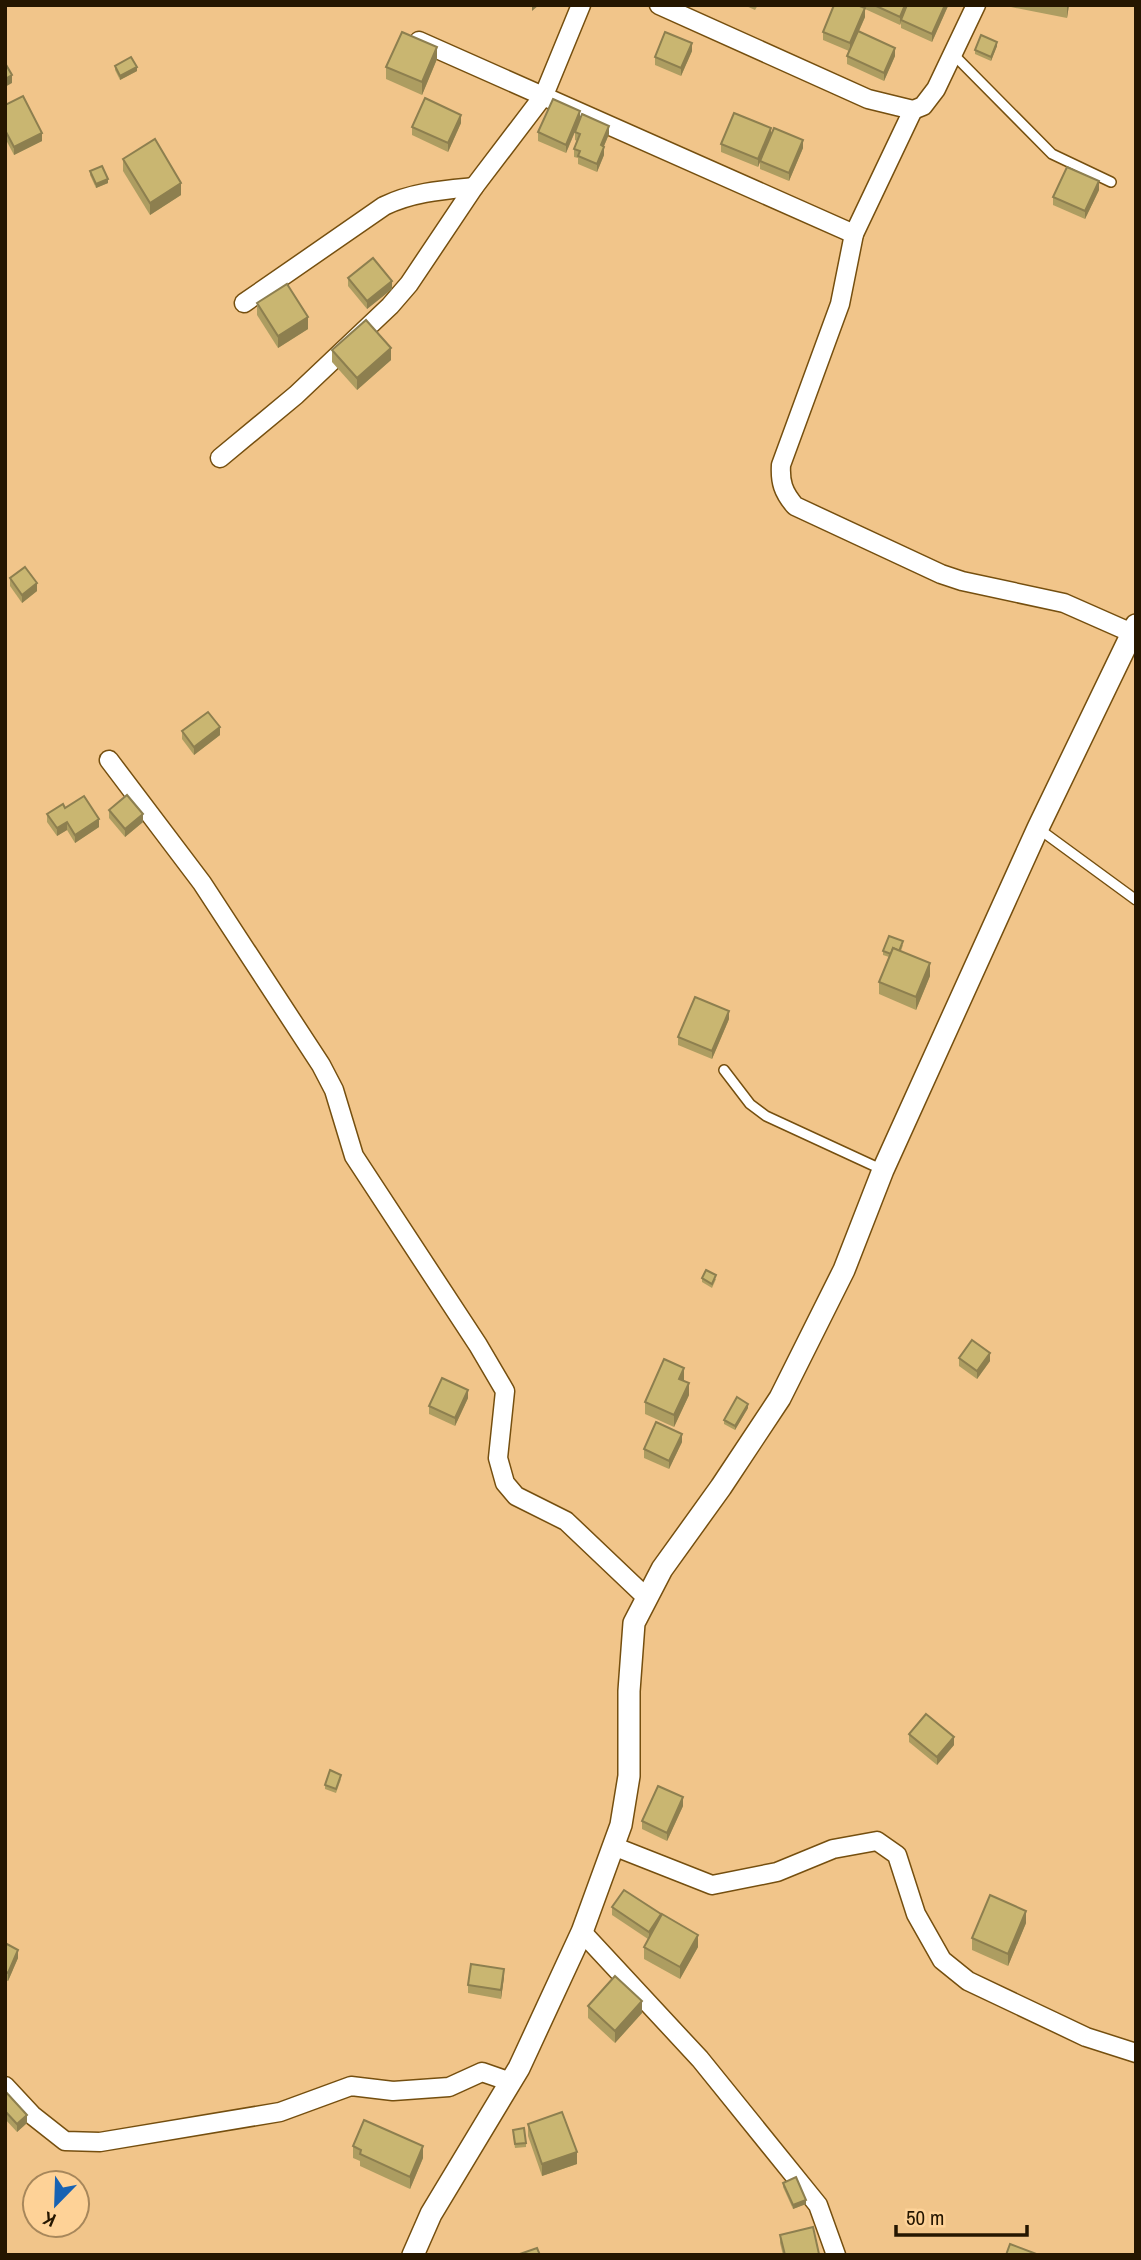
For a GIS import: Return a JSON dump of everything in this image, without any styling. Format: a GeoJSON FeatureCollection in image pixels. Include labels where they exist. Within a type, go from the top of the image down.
{"type":"FeatureCollection","features":[{"type":"Feature","properties":{"kind":"street"},"geometry":{"type":"LineString","coordinates":[[220,458],[296,395],[390,306],[427,261],[474,187],[544,95],[581,5]]}},
{"type":"Feature","properties":{"kind":"street"},"geometry":{"type":"LineString","coordinates":[[659,5],[868,99],[913,110],[923,106],[936,89],[975,5]]}},
{"type":"Feature","properties":{"kind":"street"},"geometry":{"type":"LineString","coordinates":[[419,41],[854,234]]}},
{"type":"Feature","properties":{"kind":"street"},"geometry":{"type":"LineString","coordinates":[[413,2255],[431,2214],[510,2082],[582,1932],[621,1825],[629,1776],[629,1691],[634,1623],[662,1569],[780,1398],[844,1270],[883,1170],[1038,828],[1134,629],[1064,603],[941,574],[795,506],[785,494],[780,480],[781,465],[840,304],[854,234],[913,110]]}},
{"type":"Feature","properties":{"kind":"street"},"geometry":{"type":"LineString","coordinates":[[244,303],[384,206],[402,197],[474,187]]}},
{"type":"Feature","properties":{"kind":"street"},"geometry":{"type":"LineString","coordinates":[[109,760],[202,884],[321,1065],[334,1090],[354,1156],[478,1345],[505,1391],[498,1458],[505,1483],[516,1496],[566,1521],[647,1598]]}},
{"type":"Feature","properties":{"kind":"street"},"geometry":{"type":"LineString","coordinates":[[613,1846],[712,1885],[777,1872],[833,1849],[877,1841],[897,1855],[916,1914],[942,1960],[968,1981],[1086,2037],[1136,2053]]}},
{"type":"Feature","properties":{"kind":"street"},"geometry":{"type":"LineString","coordinates":[[582,1932],[700,2059],[818,2205],[836,2255]]}},
{"type":"Feature","properties":{"kind":"street"},"geometry":{"type":"LineString","coordinates":[[5,2086],[32,2115],[65,2141],[100,2142],[280,2112],[351,2086],[393,2091],[449,2087],[482,2072],[510,2082]]}},
{"type":"Feature","properties":{"kind":"lane"},"geometry":{"type":"LineString","coordinates":[[953,54],[1052,154],[1111,182]]}},
{"type":"Feature","properties":{"kind":"lane"},"geometry":{"type":"LineString","coordinates":[[1038,828],[1136,900]]}},
{"type":"Feature","properties":{"kind":"lane"},"geometry":{"type":"LineString","coordinates":[[724,1070],[750,1104],[766,1116],[883,1170]]}},
{"type":"Feature","properties":{"kind":"building"},"geometry":{"type":"Polygon","coordinates":[[[834,5],[857,5],[865,8],[850,43],[823,32],[834,5]]]}},
{"type":"Feature","properties":{"kind":"building"},"geometry":{"type":"Polygon","coordinates":[[[874,5],[905,5],[900,17],[874,5]]]}},
{"type":"Feature","properties":{"kind":"building"},"geometry":{"type":"Polygon","coordinates":[[[907,5],[945,5],[932,34],[901,20],[907,5]]]}},
{"type":"Feature","properties":{"kind":"building"},"geometry":{"type":"Polygon","coordinates":[[[858,31],[895,48],[884,73],[847,56],[858,31]]]}},
{"type":"Feature","properties":{"kind":"building"},"geometry":{"type":"Polygon","coordinates":[[[402,32],[437,47],[422,82],[386,67],[402,32]]]}},
{"type":"Feature","properties":{"kind":"building"},"geometry":{"type":"Polygon","coordinates":[[[665,32],[692,43],[681,68],[655,57],[665,32]]]}},
{"type":"Feature","properties":{"kind":"building"},"geometry":{"type":"Polygon","coordinates":[[[981,35],[997,42],[991,57],[975,50],[981,35]]]}},
{"type":"Feature","properties":{"kind":"building"},"geometry":{"type":"Polygon","coordinates":[[[131,57],[137,67],[120,76],[115,66],[131,57]]]}},
{"type":"Feature","properties":{"kind":"building"},"geometry":{"type":"Polygon","coordinates":[[[5,63],[12,75],[5,79],[5,63]]]}},
{"type":"Feature","properties":{"kind":"building"},"geometry":{"type":"Polygon","coordinates":[[[23,96],[42,133],[14,147],[5,130],[5,105],[23,96]]]}},
{"type":"Feature","properties":{"kind":"building"},"geometry":{"type":"Polygon","coordinates":[[[425,98],[461,115],[448,143],[412,127],[425,98]]]}},
{"type":"Feature","properties":{"kind":"building"},"geometry":{"type":"Polygon","coordinates":[[[553,99],[580,111],[566,145],[538,132],[553,99]]]}},
{"type":"Feature","properties":{"kind":"building"},"geometry":{"type":"Polygon","coordinates":[[[734,113],[771,128],[758,159],[721,144],[734,113]]]}},
{"type":"Feature","properties":{"kind":"building"},"geometry":{"type":"Polygon","coordinates":[[[582,114],[609,126],[597,164],[578,156],[580,151],[574,149],[580,134],[575,132],[582,114]]]}},
{"type":"Feature","properties":{"kind":"building"},"geometry":{"type":"Polygon","coordinates":[[[774,128],[803,140],[789,173],[760,161],[774,128]]]}},
{"type":"Feature","properties":{"kind":"building"},"geometry":{"type":"Polygon","coordinates":[[[155,139],[181,183],[150,203],[123,159],[155,139]]]}},
{"type":"Feature","properties":{"kind":"building"},"geometry":{"type":"Polygon","coordinates":[[[102,166],[108,179],[96,184],[90,171],[102,166]]]}},
{"type":"Feature","properties":{"kind":"building"},"geometry":{"type":"Polygon","coordinates":[[[1067,167],[1099,181],[1085,211],[1053,197],[1067,167]]]}},
{"type":"Feature","properties":{"kind":"building"},"geometry":{"type":"Polygon","coordinates":[[[373,258],[392,281],[367,301],[348,278],[373,258]]]}},
{"type":"Feature","properties":{"kind":"building"},"geometry":{"type":"Polygon","coordinates":[[[287,284],[308,317],[278,336],[257,303],[287,284]]]}},
{"type":"Feature","properties":{"kind":"building"},"geometry":{"type":"Polygon","coordinates":[[[366,320],[391,348],[357,378],[332,350],[366,320]]]}},
{"type":"Feature","properties":{"kind":"building"},"geometry":{"type":"Polygon","coordinates":[[[25,567],[37,583],[22,595],[10,578],[25,567]]]}},
{"type":"Feature","properties":{"kind":"building"},"geometry":{"type":"Polygon","coordinates":[[[208,712],[220,727],[194,747],[182,731],[208,712]]]}},
{"type":"Feature","properties":{"kind":"building"},"geometry":{"type":"Polygon","coordinates":[[[127,795],[143,814],[125,829],[109,810],[127,795]]]}},
{"type":"Feature","properties":{"kind":"building"},"geometry":{"type":"Polygon","coordinates":[[[84,796],[99,819],[75,835],[67,822],[57,828],[47,814],[63,804],[65,808],[84,796]]]}},
{"type":"Feature","properties":{"kind":"building"},"geometry":{"type":"Polygon","coordinates":[[[889,936],[903,941],[899,951],[893,948],[891,954],[883,951],[889,936]]]}},
{"type":"Feature","properties":{"kind":"building"},"geometry":{"type":"Polygon","coordinates":[[[893,948],[930,963],[916,997],[879,982],[893,948]]]}},
{"type":"Feature","properties":{"kind":"building"},"geometry":{"type":"Polygon","coordinates":[[[695,997],[729,1011],[712,1051],[678,1037],[695,997]]]}},
{"type":"Feature","properties":{"kind":"building"},"geometry":{"type":"Polygon","coordinates":[[[706,1270],[716,1275],[712,1284],[702,1278],[706,1270]]]}},
{"type":"Feature","properties":{"kind":"building"},"geometry":{"type":"Polygon","coordinates":[[[972,1340],[990,1353],[977,1371],[959,1358],[972,1340]]]}},
{"type":"Feature","properties":{"kind":"building"},"geometry":{"type":"Polygon","coordinates":[[[664,1359],[684,1368],[679,1379],[689,1383],[674,1415],[645,1402],[664,1359]]]}},
{"type":"Feature","properties":{"kind":"building"},"geometry":{"type":"Polygon","coordinates":[[[442,1378],[468,1390],[455,1418],[429,1406],[442,1378]]]}},
{"type":"Feature","properties":{"kind":"building"},"geometry":{"type":"Polygon","coordinates":[[[737,1397],[748,1404],[735,1426],[724,1420],[737,1397]]]}},
{"type":"Feature","properties":{"kind":"building"},"geometry":{"type":"Polygon","coordinates":[[[656,1422],[682,1434],[669,1461],[644,1449],[656,1422]]]}},
{"type":"Feature","properties":{"kind":"building"},"geometry":{"type":"Polygon","coordinates":[[[926,1714],[954,1737],[937,1757],[909,1734],[926,1714]]]}},
{"type":"Feature","properties":{"kind":"building"},"geometry":{"type":"Polygon","coordinates":[[[330,1770],[341,1775],[336,1789],[325,1785],[330,1770]]]}},
{"type":"Feature","properties":{"kind":"building"},"geometry":{"type":"Polygon","coordinates":[[[658,1786],[683,1797],[667,1833],[642,1821],[658,1786]]]}},
{"type":"Feature","properties":{"kind":"building"},"geometry":{"type":"Polygon","coordinates":[[[624,1890],[661,1914],[649,1932],[612,1907],[624,1890]]]}},
{"type":"Feature","properties":{"kind":"building"},"geometry":{"type":"Polygon","coordinates":[[[990,1895],[1026,1911],[1008,1954],[972,1938],[990,1895]]]}},
{"type":"Feature","properties":{"kind":"building"},"geometry":{"type":"Polygon","coordinates":[[[662,1914],[698,1935],[680,1967],[644,1947],[662,1914]]]}},
{"type":"Feature","properties":{"kind":"building"},"geometry":{"type":"Polygon","coordinates":[[[5,1943],[18,1950],[8,1973],[5,1971],[5,1943]]]}},
{"type":"Feature","properties":{"kind":"building"},"geometry":{"type":"Polygon","coordinates":[[[471,1964],[504,1969],[501,1990],[468,1985],[471,1964]]]}},
{"type":"Feature","properties":{"kind":"building"},"geometry":{"type":"Polygon","coordinates":[[[615,1976],[642,2001],[615,2031],[588,2006],[615,1976]]]}},
{"type":"Feature","properties":{"kind":"building"},"geometry":{"type":"Polygon","coordinates":[[[5,2091],[27,2115],[17,2124],[5,2111],[5,2091]]]}},
{"type":"Feature","properties":{"kind":"building"},"geometry":{"type":"Polygon","coordinates":[[[562,2112],[577,2152],[542,2164],[528,2124],[562,2112]]]}},
{"type":"Feature","properties":{"kind":"building"},"geometry":{"type":"Polygon","coordinates":[[[364,2120],[423,2146],[410,2177],[360,2154],[361,2150],[353,2146],[364,2120]]]}},
{"type":"Feature","properties":{"kind":"building"},"geometry":{"type":"Polygon","coordinates":[[[524,2128],[526,2143],[515,2144],[513,2130],[524,2128]]]}},
{"type":"Feature","properties":{"kind":"building"},"geometry":{"type":"Polygon","coordinates":[[[796,2177],[806,2200],[793,2205],[783,2183],[796,2177]]]}},
{"type":"Feature","properties":{"kind":"building"},"geometry":{"type":"Polygon","coordinates":[[[813,2227],[819,2254],[785,2255],[780,2235],[813,2227]]]}},
{"type":"Feature","properties":{"kind":"building"},"geometry":{"type":"Polygon","coordinates":[[[1010,2244],[1039,2255],[1006,2255],[1010,2244]]]}},
{"type":"Feature","properties":{"kind":"building"},"geometry":{"type":"Polygon","coordinates":[[[537,2248],[540,2255],[517,2255],[537,2248]]]}}]}
